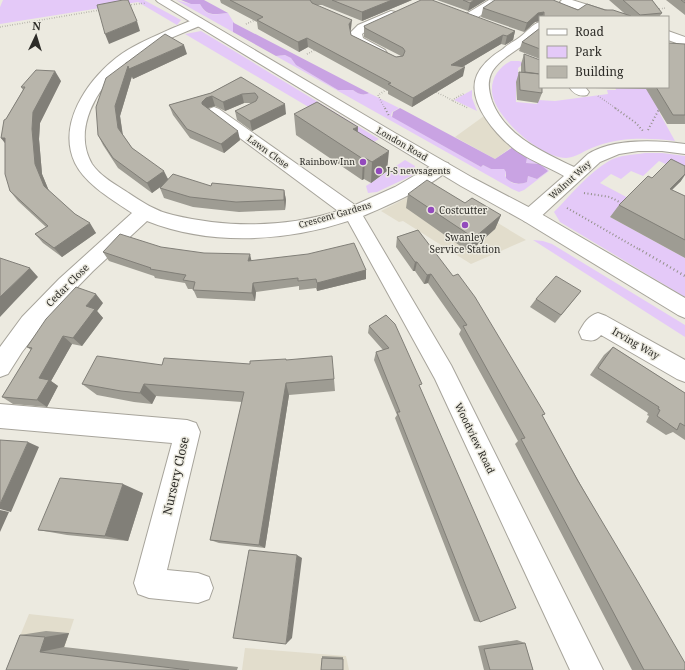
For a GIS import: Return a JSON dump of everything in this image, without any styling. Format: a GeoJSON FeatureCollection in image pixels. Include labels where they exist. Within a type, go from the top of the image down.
{"type":"FeatureCollection","features":[{"type":"Feature","properties":{"kind":"street","name":"London Road"},"geometry":{"type":"LineString","coordinates":[[162,0],[442,167],[530,216],[685,309]]}},
{"type":"Feature","properties":{"kind":"street"},"geometry":{"type":"LineString","coordinates":[[470,17],[495,0]]}},
{"type":"Feature","properties":{"kind":"street"},"geometry":{"type":"LineString","coordinates":[[555,12],[567,1],[610,16]]}},
{"type":"Feature","properties":{"kind":"street"},"geometry":{"type":"LineString","coordinates":[[389,58],[357,40],[356,33],[362,28],[403,10]]}},
{"type":"Feature","properties":{"kind":"street"},"geometry":{"type":"LineString","coordinates":[[456,12],[485,23]]}},
{"type":"Feature","properties":{"kind":"street","name":"Crescent Gardens"},"geometry":{"type":"LineString","coordinates":[[198,22],[143,48],[127,57],[112,69],[88,96],[77,127],[77,146],[85,165],[103,183],[145,212],[165,220],[229,230],[262,231],[286,229],[317,223],[383,201],[442,167]]}},
{"type":"Feature","properties":{"kind":"street"},"geometry":{"type":"LineString","coordinates":[[350,22],[362,28]]}},
{"type":"Feature","properties":{"kind":"street"},"geometry":{"type":"LineString","coordinates":[[539,26],[518,36],[506,52],[487,71],[482,83],[483,97],[488,109],[509,135],[525,148],[575,174]]}},
{"type":"Feature","properties":{"kind":"street"},"geometry":{"type":"LineString","coordinates":[[506,52],[519,58]]}},
{"type":"Feature","properties":{"kind":"street","name":"Lawn Close"},"geometry":{"type":"LineString","coordinates":[[225,115],[352,212]]}},
{"type":"Feature","properties":{"kind":"street","name":"Walnut Way"},"geometry":{"type":"LineString","coordinates":[[530,216],[575,174],[594,158],[604,153],[623,148],[652,146],[685,149]]}},
{"type":"Feature","properties":{"kind":"street","name":"Cedar Close"},"geometry":{"type":"LineString","coordinates":[[0,367],[10,349],[37,316],[75,276],[145,212]]}},
{"type":"Feature","properties":{"kind":"street","name":"Woodview Road"},"geometry":{"type":"LineString","coordinates":[[352,212],[443,372],[587,670]]}},
{"type":"Feature","properties":{"kind":"street","name":"Irving Way"},"geometry":{"type":"LineString","coordinates":[[590,332],[598,322],[685,372]]}},
{"type":"Feature","properties":{"kind":"street","name":"Nursery Close"},"geometry":{"type":"LineString","coordinates":[[0,416],[187,432],[149,583],[198,588]]}},
{"type":"Feature","properties":{"kind":"path"},"geometry":{"type":"LineString","coordinates":[[130,5],[148,3]]}},
{"type":"Feature","properties":{"kind":"path"},"geometry":{"type":"LineString","coordinates":[[651,9],[666,8]]}},
{"type":"Feature","properties":{"kind":"path"},"geometry":{"type":"LineString","coordinates":[[0,27],[107,9]]}},
{"type":"Feature","properties":{"kind":"path"},"geometry":{"type":"LineString","coordinates":[[246,24],[258,18]]}},
{"type":"Feature","properties":{"kind":"path"},"geometry":{"type":"LineString","coordinates":[[307,54],[321,47]]}},
{"type":"Feature","properties":{"kind":"path"},"geometry":{"type":"LineString","coordinates":[[452,100],[482,83]]}},
{"type":"Feature","properties":{"kind":"path"},"geometry":{"type":"LineString","coordinates":[[390,88],[378,95],[389,116],[394,120]]}},
{"type":"Feature","properties":{"kind":"path"},"geometry":{"type":"LineString","coordinates":[[434,90],[470,110]]}},
{"type":"Feature","properties":{"kind":"path"},"geometry":{"type":"LineString","coordinates":[[584,91],[636,123],[646,134],[658,111],[665,111]]}},
{"type":"Feature","properties":{"kind":"path"},"geometry":{"type":"LineString","coordinates":[[560,189],[610,197],[629,208]]}},
{"type":"Feature","properties":{"kind":"shaded area"},"geometry":{"type":"Polygon","coordinates":[[[181,0],[204,0],[228,13],[211,14],[205,11],[200,4],[191,4],[181,0]]]}},
{"type":"Feature","properties":{"kind":"shaded area"},"geometry":{"type":"Polygon","coordinates":[[[233,22],[369,93],[363,94],[353,90],[338,90],[296,65],[291,58],[285,55],[276,56],[233,32],[233,22]]]}},
{"type":"Feature","properties":{"kind":"shaded area"},"geometry":{"type":"Polygon","coordinates":[[[400,108],[495,159],[513,147],[527,158],[526,163],[540,164],[548,171],[537,179],[528,176],[527,182],[518,184],[513,183],[506,178],[506,172],[504,169],[491,169],[483,165],[481,167],[392,117],[393,112],[400,108]]]}},
{"type":"Feature","properties":{"kind":"shaded area"},"geometry":{"type":"Polygon","coordinates":[[[484,116],[513,146],[495,159],[455,137],[484,116]]]}},
{"type":"Feature","properties":{"kind":"shaded area"},"geometry":{"type":"Polygon","coordinates":[[[433,184],[526,240],[471,264],[403,221],[399,222],[381,211],[433,184]]]}},
{"type":"Feature","properties":{"kind":"shaded area"},"geometry":{"type":"Polygon","coordinates":[[[29,614],[74,619],[57,670],[6,670],[29,614]]]}},
{"type":"Feature","properties":{"kind":"shaded area"},"geometry":{"type":"Polygon","coordinates":[[[245,648],[346,656],[349,670],[242,670],[245,648]]]}},
{"type":"Feature","properties":{"kind":"green space"},"geometry":{"type":"Polygon","coordinates":[[[3,0],[144,0],[181,20],[177,25],[138,2],[0,24],[0,7],[3,0]]]}},
{"type":"Feature","properties":{"kind":"green space"},"geometry":{"type":"Polygon","coordinates":[[[176,0],[191,4],[200,4],[206,11],[212,14],[228,13],[234,23],[233,32],[176,0]]]}},
{"type":"Feature","properties":{"kind":"green space"},"geometry":{"type":"Polygon","coordinates":[[[201,31],[379,139],[367,146],[317,112],[185,34],[201,31]]]}},
{"type":"Feature","properties":{"kind":"green space"},"geometry":{"type":"Polygon","coordinates":[[[285,55],[291,58],[296,65],[338,90],[353,90],[363,94],[369,93],[399,108],[392,112],[391,116],[481,167],[483,165],[491,169],[504,169],[506,172],[505,176],[512,183],[519,184],[527,182],[528,176],[537,179],[548,171],[540,164],[526,163],[527,157],[524,155],[544,165],[549,171],[524,190],[519,192],[512,189],[276,56],[285,55]]]}},
{"type":"Feature","properties":{"kind":"green space"},"geometry":{"type":"Polygon","coordinates":[[[511,61],[519,61],[524,63],[518,68],[519,82],[516,82],[516,102],[537,104],[538,100],[555,101],[608,94],[607,90],[616,90],[615,88],[669,88],[685,113],[659,112],[675,141],[645,139],[616,141],[593,147],[570,158],[556,156],[544,151],[532,144],[510,124],[501,113],[495,102],[492,92],[494,78],[499,70],[511,61]]]}},
{"type":"Feature","properties":{"kind":"green space"},"geometry":{"type":"Polygon","coordinates":[[[472,90],[472,98],[477,111],[454,100],[472,90]]]}},
{"type":"Feature","properties":{"kind":"green space"},"geometry":{"type":"Polygon","coordinates":[[[645,153],[662,153],[685,156],[685,173],[659,161],[643,176],[631,171],[621,179],[611,174],[600,183],[649,209],[619,208],[610,217],[685,258],[685,297],[560,222],[554,212],[587,178],[601,166],[617,158],[645,153]]]}},
{"type":"Feature","properties":{"kind":"green space"},"geometry":{"type":"Polygon","coordinates":[[[405,160],[415,166],[413,175],[377,192],[368,193],[366,186],[405,160]]]}},
{"type":"Feature","properties":{"kind":"green space"},"geometry":{"type":"Polygon","coordinates":[[[533,240],[552,244],[685,325],[685,337],[533,240]]]}},
{"type":"Feature","properties":{"kind":"building"},"geometry":{"type":"Polygon","coordinates":[[[128,0],[137,21],[105,34],[97,5],[128,0]]]}},
{"type":"Feature","properties":{"kind":"building"},"geometry":{"type":"Polygon","coordinates":[[[230,0],[310,0],[312,3],[352,20],[349,24],[351,35],[396,57],[403,56],[405,51],[403,48],[365,28],[364,26],[421,0],[432,0],[515,31],[507,36],[503,35],[451,65],[465,67],[413,98],[388,84],[391,83],[307,38],[298,42],[257,20],[263,17],[230,0]]]}},
{"type":"Feature","properties":{"kind":"building"},"geometry":{"type":"Polygon","coordinates":[[[332,0],[392,0],[362,12],[332,0]]]}},
{"type":"Feature","properties":{"kind":"building"},"geometry":{"type":"Polygon","coordinates":[[[463,0],[474,0],[470,3],[463,0]]]}},
{"type":"Feature","properties":{"kind":"building"},"geometry":{"type":"Polygon","coordinates":[[[495,0],[553,0],[578,10],[587,4],[631,16],[544,16],[544,12],[538,13],[527,23],[483,8],[495,0]]]}},
{"type":"Feature","properties":{"kind":"building"},"geometry":{"type":"Polygon","coordinates":[[[623,0],[652,0],[662,13],[640,15],[623,0]]]}},
{"type":"Feature","properties":{"kind":"building"},"geometry":{"type":"Polygon","coordinates":[[[539,29],[539,49],[522,42],[539,29]]]}},
{"type":"Feature","properties":{"kind":"building"},"geometry":{"type":"Polygon","coordinates":[[[165,34],[184,45],[129,69],[128,66],[115,106],[118,128],[132,148],[164,171],[147,183],[113,158],[98,135],[96,107],[106,78],[165,34]]]}},
{"type":"Feature","properties":{"kind":"building"},"geometry":{"type":"Polygon","coordinates":[[[669,43],[685,44],[685,115],[673,115],[657,88],[669,88],[669,43]]]}},
{"type":"Feature","properties":{"kind":"building"},"geometry":{"type":"Polygon","coordinates":[[[524,54],[539,60],[539,74],[525,72],[524,54]]]}},
{"type":"Feature","properties":{"kind":"building"},"geometry":{"type":"Polygon","coordinates":[[[36,70],[55,71],[33,112],[32,129],[35,164],[44,186],[75,214],[90,223],[54,248],[35,234],[48,226],[10,191],[5,174],[5,138],[1,138],[4,120],[25,87],[21,87],[36,70]]]}},
{"type":"Feature","properties":{"kind":"building"},"geometry":{"type":"Polygon","coordinates":[[[519,72],[539,74],[539,88],[542,88],[542,93],[520,90],[519,72]]]}},
{"type":"Feature","properties":{"kind":"building"},"geometry":{"type":"Polygon","coordinates":[[[241,77],[285,104],[250,121],[235,111],[256,101],[258,97],[255,93],[242,94],[223,102],[212,96],[206,98],[202,104],[238,131],[221,144],[187,129],[169,105],[211,93],[241,77]]]}},
{"type":"Feature","properties":{"kind":"building"},"geometry":{"type":"Polygon","coordinates":[[[317,102],[358,127],[353,129],[389,151],[372,162],[365,158],[363,159],[294,114],[317,102]]]}},
{"type":"Feature","properties":{"kind":"building"},"geometry":{"type":"Polygon","coordinates":[[[671,159],[685,166],[685,174],[670,189],[685,196],[685,240],[619,205],[648,176],[652,178],[671,159]]]}},
{"type":"Feature","properties":{"kind":"building"},"geometry":{"type":"Polygon","coordinates":[[[173,174],[211,186],[212,183],[284,190],[284,200],[236,202],[190,197],[160,188],[173,174]]]}},
{"type":"Feature","properties":{"kind":"building"},"geometry":{"type":"Polygon","coordinates":[[[427,180],[465,203],[472,198],[501,215],[474,238],[408,194],[427,180]]]}},
{"type":"Feature","properties":{"kind":"building"},"geometry":{"type":"Polygon","coordinates":[[[418,230],[453,276],[458,274],[475,297],[545,414],[542,415],[578,481],[685,663],[685,670],[644,670],[521,439],[525,438],[463,326],[467,325],[431,274],[427,275],[417,262],[415,262],[397,237],[418,230]]]}},
{"type":"Feature","properties":{"kind":"building"},"geometry":{"type":"Polygon","coordinates":[[[120,234],[161,247],[204,253],[250,254],[248,261],[308,254],[354,243],[366,270],[317,283],[316,279],[298,281],[298,278],[253,283],[252,293],[193,290],[195,282],[183,280],[186,275],[150,269],[151,268],[103,252],[120,234]]]}},
{"type":"Feature","properties":{"kind":"building"},"geometry":{"type":"Polygon","coordinates":[[[0,258],[30,268],[0,297],[0,258]]]}},
{"type":"Feature","properties":{"kind":"building"},"geometry":{"type":"Polygon","coordinates":[[[556,276],[581,291],[561,315],[536,299],[556,276]]]}},
{"type":"Feature","properties":{"kind":"building"},"geometry":{"type":"Polygon","coordinates":[[[76,287],[96,294],[86,306],[95,309],[73,338],[63,336],[39,378],[49,380],[37,400],[2,397],[32,348],[27,347],[46,319],[76,287]]]}},
{"type":"Feature","properties":{"kind":"building"},"geometry":{"type":"Polygon","coordinates":[[[386,315],[395,324],[422,384],[419,385],[516,608],[480,622],[397,412],[400,412],[376,352],[389,348],[369,326],[386,315]]]}},
{"type":"Feature","properties":{"kind":"building"},"geometry":{"type":"Polygon","coordinates":[[[613,347],[685,393],[685,426],[680,423],[677,430],[657,416],[660,410],[658,409],[659,407],[598,368],[613,347]]]}},
{"type":"Feature","properties":{"kind":"building"},"geometry":{"type":"Polygon","coordinates":[[[97,356],[162,365],[164,358],[250,364],[250,361],[332,356],[334,379],[286,383],[259,545],[210,540],[244,392],[144,384],[140,393],[82,384],[97,356]]]}},
{"type":"Feature","properties":{"kind":"building"},"geometry":{"type":"Polygon","coordinates":[[[0,440],[28,442],[0,504],[0,440]]]}},
{"type":"Feature","properties":{"kind":"building"},"geometry":{"type":"Polygon","coordinates":[[[60,478],[123,484],[105,536],[38,530],[60,478]]]}},
{"type":"Feature","properties":{"kind":"building"},"geometry":{"type":"Polygon","coordinates":[[[249,550],[297,555],[286,644],[233,638],[249,550]]]}},
{"type":"Feature","properties":{"kind":"building"},"geometry":{"type":"Polygon","coordinates":[[[20,635],[45,637],[40,652],[189,670],[6,670],[20,635]]]}},
{"type":"Feature","properties":{"kind":"building"},"geometry":{"type":"Polygon","coordinates":[[[525,643],[533,670],[490,670],[484,649],[525,643]]]}},
{"type":"Feature","properties":{"kind":"building"},"geometry":{"type":"Polygon","coordinates":[[[322,658],[343,659],[343,670],[321,670],[322,658]]]}},
{"type":"Feature","properties":{"kind":"place","name":"Rainbow Inn"},"geometry":{"type":"Point","coordinates":[363,162]}},
{"type":"Feature","properties":{"kind":"place","name":"J-S newsagents"},"geometry":{"type":"Point","coordinates":[379,171]}},
{"type":"Feature","properties":{"kind":"place","name":"Costcutter"},"geometry":{"type":"Point","coordinates":[431,210]}},
{"type":"Feature","properties":{"kind":"place","name":"Swanley Service Station"},"geometry":{"type":"Point","coordinates":[465,225]}}]}
